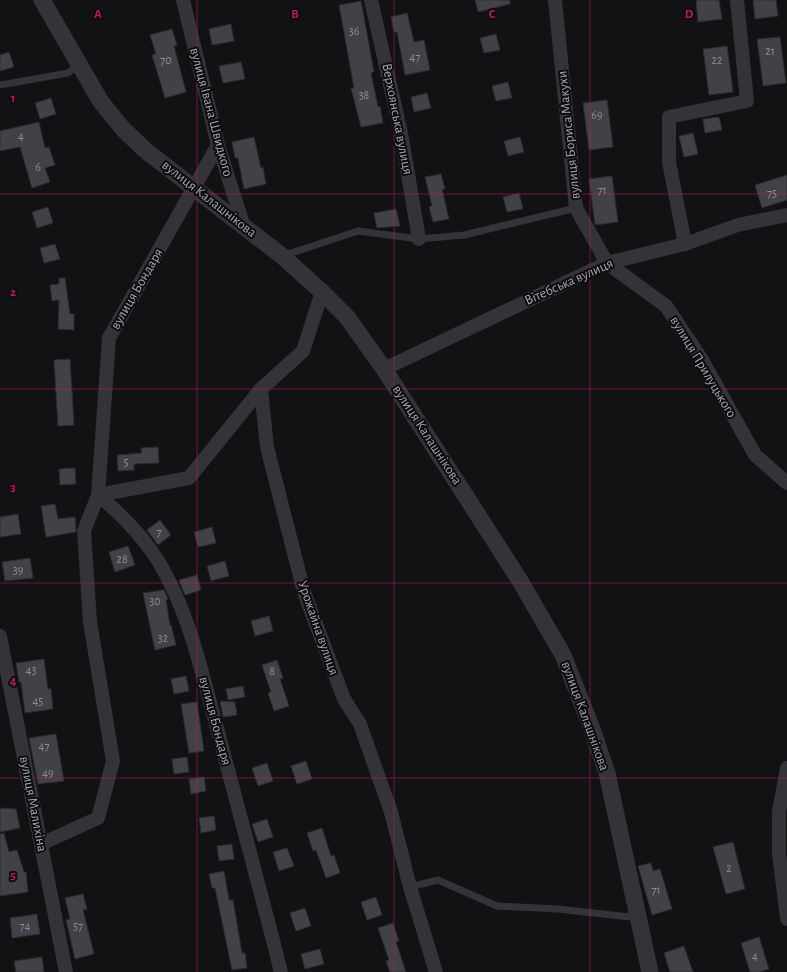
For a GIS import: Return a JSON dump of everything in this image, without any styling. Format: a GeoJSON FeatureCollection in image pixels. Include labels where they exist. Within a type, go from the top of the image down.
{"type":"FeatureCollection","features":[{"type":"Feature","properties":{"kind":"street","name":"вулиця Калашнікова"},"geometry":{"type":"LineString","coordinates":[[42,0],[101,102],[123,129],[145,150],[282,256],[322,292],[356,328],[519,579],[563,656],[579,693],[607,773],[650,972]]}},
{"type":"Feature","properties":{"kind":"street","name":"вулиця Івана Швидкого"},"geometry":{"type":"LineString","coordinates":[[183,0],[218,145],[242,224]]}},
{"type":"Feature","properties":{"kind":"street","name":"Верхоянська вулиця"},"geometry":{"type":"LineString","coordinates":[[371,0],[401,133],[419,239]]}},
{"type":"Feature","properties":{"kind":"street","name":"вулиця Бориса Макухи"},"geometry":{"type":"LineString","coordinates":[[555,0],[576,208],[607,263]]}},
{"type":"Feature","properties":{"kind":"street"},"geometry":{"type":"LineString","coordinates":[[685,244],[669,162],[669,117],[747,101],[736,0]]}},
{"type":"Feature","properties":{"kind":"street","name":"вулиця Бондаря"},"geometry":{"type":"LineString","coordinates":[[41,844],[98,818],[113,761],[90,622],[84,531],[98,495],[109,338],[218,145]]}},
{"type":"Feature","properties":{"kind":"street","name":"Вітебська вулиця"},"geometry":{"type":"LineString","coordinates":[[384,369],[607,263],[685,244],[738,225],[787,215]]}},
{"type":"Feature","properties":{"kind":"street","name":"вулиця Прилуцького"},"geometry":{"type":"LineString","coordinates":[[607,263],[666,306],[702,360],[755,455],[787,483]]}},
{"type":"Feature","properties":{"kind":"street"},"geometry":{"type":"LineString","coordinates":[[98,495],[188,478],[261,389],[303,351],[322,292]]}},
{"type":"Feature","properties":{"kind":"street","name":"Урожайна вулиця"},"geometry":{"type":"LineString","coordinates":[[261,389],[267,447],[304,592],[344,699],[360,724],[391,812],[410,887],[436,972]]}},
{"type":"Feature","properties":{"kind":"street","name":"вулиця Бондаря"},"geometry":{"type":"LineString","coordinates":[[98,495],[120,514],[141,537],[160,565],[183,611],[250,849],[281,972]]}},
{"type":"Feature","properties":{"kind":"street","name":"вулиця Малихіна"},"geometry":{"type":"LineString","coordinates":[[0,636],[66,972]]}},
{"type":"Feature","properties":{"kind":"street"},"geometry":{"type":"LineString","coordinates":[[787,768],[779,812],[779,854],[787,918]]}},
{"type":"Feature","properties":{"kind":"lane"},"geometry":{"type":"LineString","coordinates":[[0,85],[68,73],[79,64]]}},
{"type":"Feature","properties":{"kind":"lane"},"geometry":{"type":"LineString","coordinates":[[282,256],[358,231],[419,239],[464,235],[576,208]]}},
{"type":"Feature","properties":{"kind":"lane"},"geometry":{"type":"LineString","coordinates":[[410,887],[438,880],[497,906],[558,909],[639,918]]}},
{"type":"Feature","properties":{"kind":"building"},"geometry":{"type":"Polygon","coordinates":[[[475,0],[510,0],[510,4],[478,12],[475,0]]]}},
{"type":"Feature","properties":{"kind":"building"},"geometry":{"type":"Polygon","coordinates":[[[696,0],[719,0],[722,19],[698,22],[696,0]]]}},
{"type":"Feature","properties":{"kind":"building"},"geometry":{"type":"Polygon","coordinates":[[[753,0],[776,0],[778,16],[755,19],[753,0]]]}},
{"type":"Feature","properties":{"kind":"building"},"geometry":{"type":"Polygon","coordinates":[[[361,1],[374,72],[371,73],[383,123],[361,127],[351,88],[354,88],[339,5],[361,1]]]}},
{"type":"Feature","properties":{"kind":"building"},"geometry":{"type":"Polygon","coordinates":[[[407,13],[414,42],[424,40],[430,70],[405,75],[397,32],[394,32],[391,17],[407,13]]]}},
{"type":"Feature","properties":{"kind":"building"},"geometry":{"type":"Polygon","coordinates":[[[231,24],[234,41],[212,45],[209,29],[231,24]]]}},
{"type":"Feature","properties":{"kind":"building"},"geometry":{"type":"Polygon","coordinates":[[[172,29],[177,45],[174,46],[186,92],[165,98],[152,55],[156,54],[150,35],[172,29]]]}},
{"type":"Feature","properties":{"kind":"building"},"geometry":{"type":"Polygon","coordinates":[[[496,34],[500,50],[484,53],[480,38],[496,34]]]}},
{"type":"Feature","properties":{"kind":"building"},"geometry":{"type":"Polygon","coordinates":[[[780,37],[786,83],[763,86],[757,39],[780,37]]]}},
{"type":"Feature","properties":{"kind":"building"},"geometry":{"type":"Polygon","coordinates":[[[727,46],[733,92],[709,95],[703,49],[727,46]]]}},
{"type":"Feature","properties":{"kind":"building"},"geometry":{"type":"Polygon","coordinates":[[[9,52],[14,67],[0,71],[0,55],[9,52]]]}},
{"type":"Feature","properties":{"kind":"building"},"geometry":{"type":"Polygon","coordinates":[[[241,62],[245,79],[223,83],[219,66],[241,62]]]}},
{"type":"Feature","properties":{"kind":"building"},"geometry":{"type":"Polygon","coordinates":[[[508,82],[512,98],[496,101],[492,86],[508,82]]]}},
{"type":"Feature","properties":{"kind":"building"},"geometry":{"type":"Polygon","coordinates":[[[427,93],[431,108],[414,112],[411,97],[427,93]]]}},
{"type":"Feature","properties":{"kind":"building"},"geometry":{"type":"Polygon","coordinates":[[[51,98],[56,114],[40,119],[35,103],[51,98]]]}},
{"type":"Feature","properties":{"kind":"building"},"geometry":{"type":"Polygon","coordinates":[[[607,100],[613,147],[589,150],[583,103],[607,100]]]}},
{"type":"Feature","properties":{"kind":"building"},"geometry":{"type":"Polygon","coordinates":[[[719,117],[722,130],[705,133],[703,119],[719,117]]]}},
{"type":"Feature","properties":{"kind":"building"},"geometry":{"type":"Polygon","coordinates":[[[39,122],[45,148],[49,147],[55,165],[45,168],[50,182],[32,188],[20,147],[0,151],[0,131],[39,122]]]}},
{"type":"Feature","properties":{"kind":"building"},"geometry":{"type":"Polygon","coordinates":[[[693,133],[698,154],[684,157],[679,136],[693,133]]]}},
{"type":"Feature","properties":{"kind":"building"},"geometry":{"type":"Polygon","coordinates":[[[254,137],[261,168],[263,167],[266,184],[244,189],[238,158],[235,158],[232,142],[254,137]]]}},
{"type":"Feature","properties":{"kind":"building"},"geometry":{"type":"Polygon","coordinates":[[[520,137],[524,152],[508,156],[504,141],[520,137]]]}},
{"type":"Feature","properties":{"kind":"building"},"geometry":{"type":"Polygon","coordinates":[[[441,174],[445,189],[442,189],[449,219],[433,222],[429,207],[432,206],[425,177],[441,174]]]}},
{"type":"Feature","properties":{"kind":"building"},"geometry":{"type":"Polygon","coordinates":[[[787,175],[787,200],[762,208],[755,185],[787,175]]]}},
{"type":"Feature","properties":{"kind":"building"},"geometry":{"type":"Polygon","coordinates":[[[612,176],[618,222],[595,225],[589,179],[612,176]]]}},
{"type":"Feature","properties":{"kind":"building"},"geometry":{"type":"Polygon","coordinates":[[[519,193],[523,209],[507,212],[503,197],[519,193]]]}},
{"type":"Feature","properties":{"kind":"building"},"geometry":{"type":"Polygon","coordinates":[[[48,207],[53,223],[37,228],[32,212],[48,207]]]}},
{"type":"Feature","properties":{"kind":"building"},"geometry":{"type":"Polygon","coordinates":[[[396,209],[400,226],[377,228],[374,213],[396,209]]]}},
{"type":"Feature","properties":{"kind":"building"},"geometry":{"type":"Polygon","coordinates":[[[55,244],[60,259],[44,263],[40,248],[55,244]]]}},
{"type":"Feature","properties":{"kind":"building"},"geometry":{"type":"Polygon","coordinates":[[[59,278],[65,278],[70,314],[74,314],[74,330],[58,329],[59,300],[52,301],[50,285],[59,284],[59,278]]]}},
{"type":"Feature","properties":{"kind":"building"},"geometry":{"type":"Polygon","coordinates":[[[70,359],[74,425],[58,426],[54,360],[70,359]]]}},
{"type":"Feature","properties":{"kind":"building"},"geometry":{"type":"Polygon","coordinates":[[[158,447],[159,463],[134,464],[134,470],[118,471],[117,455],[142,453],[141,448],[158,447]]]}},
{"type":"Feature","properties":{"kind":"building"},"geometry":{"type":"Polygon","coordinates":[[[75,468],[76,484],[60,485],[59,469],[75,468]]]}},
{"type":"Feature","properties":{"kind":"building"},"geometry":{"type":"Polygon","coordinates":[[[55,504],[58,519],[75,517],[76,532],[46,537],[41,506],[55,504]]]}},
{"type":"Feature","properties":{"kind":"building"},"geometry":{"type":"Polygon","coordinates":[[[18,514],[21,534],[0,537],[0,517],[18,514]]]}},
{"type":"Feature","properties":{"kind":"building"},"geometry":{"type":"Polygon","coordinates":[[[160,520],[171,535],[158,545],[147,530],[160,520]]]}},
{"type":"Feature","properties":{"kind":"building"},"geometry":{"type":"Polygon","coordinates":[[[212,527],[216,543],[198,547],[194,532],[212,527]]]}},
{"type":"Feature","properties":{"kind":"building"},"geometry":{"type":"Polygon","coordinates":[[[128,546],[135,565],[115,572],[109,552],[128,546]]]}},
{"type":"Feature","properties":{"kind":"building"},"geometry":{"type":"Polygon","coordinates":[[[30,558],[33,578],[5,581],[2,562],[30,558]]]}},
{"type":"Feature","properties":{"kind":"building"},"geometry":{"type":"Polygon","coordinates":[[[225,561],[229,576],[211,581],[207,566],[225,561]]]}},
{"type":"Feature","properties":{"kind":"building"},"geometry":{"type":"Polygon","coordinates":[[[197,575],[201,590],[185,595],[179,580],[197,575]]]}},
{"type":"Feature","properties":{"kind":"building"},"geometry":{"type":"Polygon","coordinates":[[[164,590],[168,599],[166,600],[170,626],[171,625],[176,645],[155,650],[143,593],[164,590]]]}},
{"type":"Feature","properties":{"kind":"building"},"geometry":{"type":"Polygon","coordinates":[[[269,616],[273,631],[255,636],[251,621],[269,616]]]}},
{"type":"Feature","properties":{"kind":"building"},"geometry":{"type":"Polygon","coordinates":[[[44,659],[48,689],[51,689],[53,709],[25,713],[21,682],[19,682],[16,663],[44,659]]]}},
{"type":"Feature","properties":{"kind":"building"},"geometry":{"type":"Polygon","coordinates":[[[277,660],[283,678],[280,679],[289,706],[274,711],[268,693],[271,692],[262,665],[277,660]]]}},
{"type":"Feature","properties":{"kind":"building"},"geometry":{"type":"Polygon","coordinates":[[[186,676],[189,691],[174,694],[171,679],[186,676]]]}},
{"type":"Feature","properties":{"kind":"building"},"geometry":{"type":"Polygon","coordinates":[[[243,686],[245,697],[228,700],[226,689],[243,686]]]}},
{"type":"Feature","properties":{"kind":"building"},"geometry":{"type":"Polygon","coordinates":[[[220,701],[235,702],[237,715],[223,717],[220,701]]]}},
{"type":"Feature","properties":{"kind":"building"},"geometry":{"type":"Polygon","coordinates":[[[197,702],[204,751],[189,753],[181,704],[197,702]]]}},
{"type":"Feature","properties":{"kind":"building"},"geometry":{"type":"Polygon","coordinates":[[[56,734],[64,781],[38,784],[29,738],[56,734]]]}},
{"type":"Feature","properties":{"kind":"building"},"geometry":{"type":"Polygon","coordinates":[[[187,757],[189,772],[174,774],[172,759],[187,757]]]}},
{"type":"Feature","properties":{"kind":"building"},"geometry":{"type":"Polygon","coordinates":[[[306,761],[312,779],[297,784],[291,766],[306,761]]]}},
{"type":"Feature","properties":{"kind":"building"},"geometry":{"type":"Polygon","coordinates":[[[267,763],[273,781],[258,786],[252,768],[267,763]]]}},
{"type":"Feature","properties":{"kind":"building"},"geometry":{"type":"Polygon","coordinates":[[[204,777],[206,791],[191,794],[189,779],[204,777]]]}},
{"type":"Feature","properties":{"kind":"building"},"geometry":{"type":"Polygon","coordinates":[[[0,808],[16,809],[20,828],[0,832],[0,808]]]}},
{"type":"Feature","properties":{"kind":"building"},"geometry":{"type":"Polygon","coordinates":[[[214,816],[216,830],[201,833],[199,818],[214,816]]]}},
{"type":"Feature","properties":{"kind":"building"},"geometry":{"type":"Polygon","coordinates":[[[267,819],[273,837],[258,842],[252,824],[267,819]]]}},
{"type":"Feature","properties":{"kind":"building"},"geometry":{"type":"Polygon","coordinates":[[[322,828],[331,856],[334,855],[340,873],[326,878],[316,850],[313,851],[307,833],[322,828]]]}},
{"type":"Feature","properties":{"kind":"building"},"geometry":{"type":"Polygon","coordinates":[[[4,833],[9,852],[17,850],[24,872],[26,872],[28,892],[0,896],[0,834],[4,833]]]}},
{"type":"Feature","properties":{"kind":"building"},"geometry":{"type":"Polygon","coordinates":[[[733,842],[745,889],[726,894],[713,847],[733,842]]]}},
{"type":"Feature","properties":{"kind":"building"},"geometry":{"type":"Polygon","coordinates":[[[232,844],[234,859],[219,861],[217,846],[232,844]]]}},
{"type":"Feature","properties":{"kind":"building"},"geometry":{"type":"Polygon","coordinates":[[[287,848],[294,866],[279,871],[273,852],[287,848]]]}},
{"type":"Feature","properties":{"kind":"building"},"geometry":{"type":"Polygon","coordinates":[[[651,863],[653,871],[660,869],[672,909],[652,915],[638,866],[651,863]]]}},
{"type":"Feature","properties":{"kind":"building"},"geometry":{"type":"Polygon","coordinates":[[[224,871],[229,900],[233,900],[242,953],[245,953],[247,968],[232,970],[215,888],[212,888],[209,874],[224,871]]]}},
{"type":"Feature","properties":{"kind":"building"},"geometry":{"type":"Polygon","coordinates":[[[83,894],[87,909],[83,910],[94,954],[75,959],[66,920],[70,919],[65,898],[83,894]]]}},
{"type":"Feature","properties":{"kind":"building"},"geometry":{"type":"Polygon","coordinates":[[[376,897],[382,915],[367,920],[361,902],[376,897]]]}},
{"type":"Feature","properties":{"kind":"building"},"geometry":{"type":"Polygon","coordinates":[[[305,908],[311,926],[296,931],[290,913],[305,908]]]}},
{"type":"Feature","properties":{"kind":"building"},"geometry":{"type":"Polygon","coordinates":[[[37,914],[40,934],[12,938],[10,918],[37,914]]]}},
{"type":"Feature","properties":{"kind":"building"},"geometry":{"type":"Polygon","coordinates":[[[393,923],[399,941],[396,942],[406,972],[390,972],[386,961],[389,960],[378,928],[393,923]]]}},
{"type":"Feature","properties":{"kind":"building"},"geometry":{"type":"Polygon","coordinates":[[[759,937],[769,969],[759,972],[750,972],[741,943],[759,937]]]}},
{"type":"Feature","properties":{"kind":"building"},"geometry":{"type":"Polygon","coordinates":[[[684,946],[693,972],[670,972],[664,953],[684,946]]]}},
{"type":"Feature","properties":{"kind":"building"},"geometry":{"type":"Polygon","coordinates":[[[320,949],[324,964],[305,969],[301,954],[320,949]]]}},
{"type":"Feature","properties":{"kind":"building"},"geometry":{"type":"Polygon","coordinates":[[[42,957],[44,972],[16,972],[14,961],[42,957]]]}}]}
